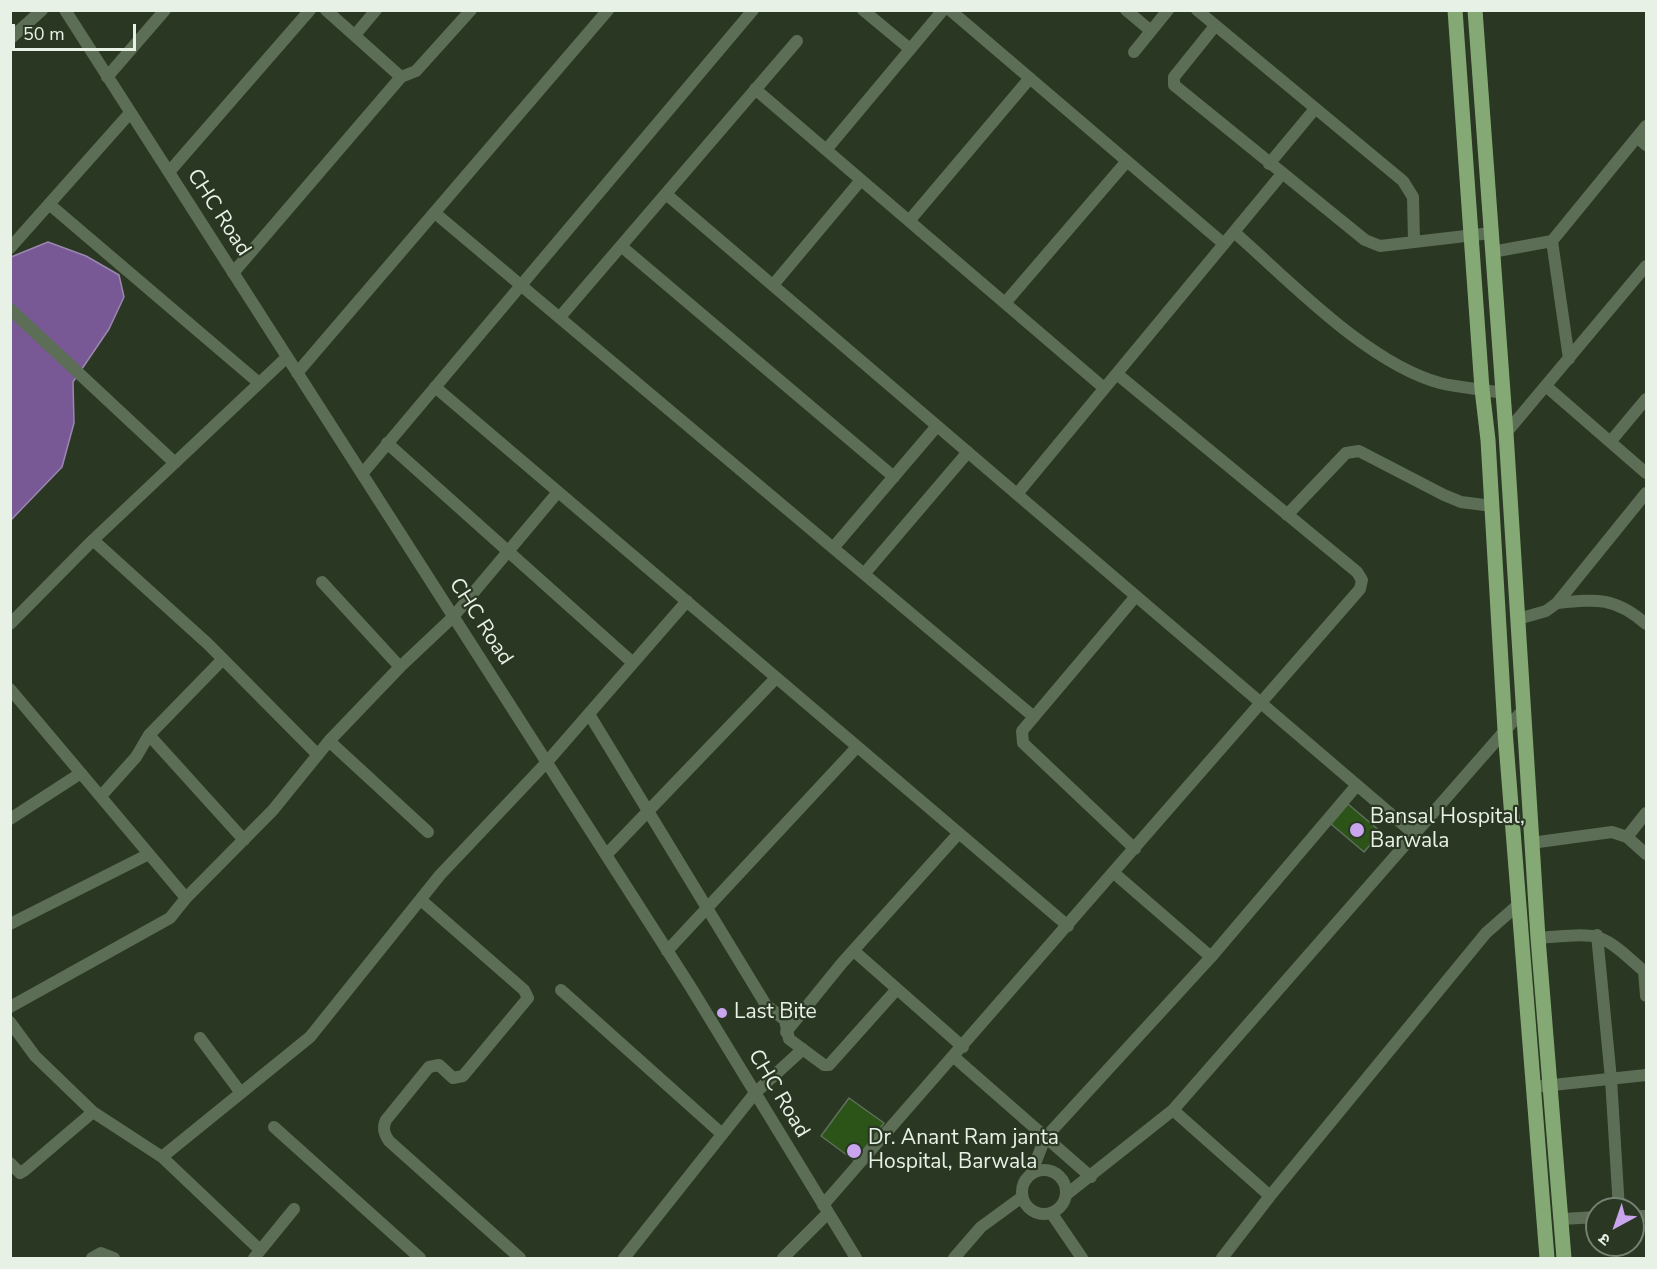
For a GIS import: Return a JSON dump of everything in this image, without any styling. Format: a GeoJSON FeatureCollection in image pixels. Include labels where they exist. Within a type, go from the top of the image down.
{"type":"FeatureCollection","features":[{"type":"Feature","properties":{"kind":"main road"},"geometry":{"type":"LineString","coordinates":[[1455,10],[1492,506],[1505,730],[1547,1258]]}},
{"type":"Feature","properties":{"kind":"main road"},"geometry":{"type":"LineString","coordinates":[[1475,10],[1506,433],[1531,843],[1564,1258]]}},
{"type":"Feature","properties":{"kind":"street"},"geometry":{"type":"LineString","coordinates":[[10,39],[42,10]]}},
{"type":"Feature","properties":{"kind":"street"},"geometry":{"type":"LineString","coordinates":[[107,77],[165,10]]}},
{"type":"Feature","properties":{"kind":"street"},"geometry":{"type":"LineString","coordinates":[[168,172],[309,10]]}},
{"type":"Feature","properties":{"kind":"street"},"geometry":{"type":"LineString","coordinates":[[326,10],[401,77]]}},
{"type":"Feature","properties":{"kind":"street"},"geometry":{"type":"LineString","coordinates":[[354,35],[376,10]]}},
{"type":"Feature","properties":{"kind":"street"},"geometry":{"type":"LineString","coordinates":[[233,273],[401,77],[416,71],[471,10]]}},
{"type":"Feature","properties":{"kind":"street"},"geometry":{"type":"LineString","coordinates":[[297,373],[608,10]]}},
{"type":"Feature","properties":{"kind":"street"},"geometry":{"type":"LineString","coordinates":[[362,474],[753,10]]}},
{"type":"Feature","properties":{"kind":"street"},"geometry":{"type":"LineString","coordinates":[[863,10],[910,49]]}},
{"type":"Feature","properties":{"kind":"street"},"geometry":{"type":"LineString","coordinates":[[826,150],[943,10]]}},
{"type":"Feature","properties":{"kind":"street"},"geometry":{"type":"LineString","coordinates":[[950,10],[1224,244]]}},
{"type":"Feature","properties":{"kind":"street"},"geometry":{"type":"LineString","coordinates":[[1126,10],[1151,31]]}},
{"type":"Feature","properties":{"kind":"street"},"geometry":{"type":"LineString","coordinates":[[1134,52],[1168,10]]}},
{"type":"Feature","properties":{"kind":"street"},"geometry":{"type":"LineString","coordinates":[[1197,10],[1411,190],[1414,242]]}},
{"type":"Feature","properties":{"kind":"street","name":"CHC Road"},"geometry":{"type":"LineString","coordinates":[[70,13],[107,77],[667,951],[856,1258]]}},
{"type":"Feature","properties":{"kind":"street"},"geometry":{"type":"LineString","coordinates":[[1215,26],[1172,82],[1177,89],[1281,175],[1373,245],[1491,233]]}},
{"type":"Feature","properties":{"kind":"street"},"geometry":{"type":"LineString","coordinates":[[560,317],[796,41]]}},
{"type":"Feature","properties":{"kind":"street"},"geometry":{"type":"LineString","coordinates":[[909,221],[1030,78]]}},
{"type":"Feature","properties":{"kind":"street"},"geometry":{"type":"LineString","coordinates":[[755,89],[1104,388]]}},
{"type":"Feature","properties":{"kind":"street"},"geometry":{"type":"LineString","coordinates":[[1269,164],[1314,110]]}},
{"type":"Feature","properties":{"kind":"street"},"geometry":{"type":"LineString","coordinates":[[10,248],[130,113]]}},
{"type":"Feature","properties":{"kind":"street"},"geometry":{"type":"LineString","coordinates":[[1492,252],[1552,241],[1642,141],[1647,126]]}},
{"type":"Feature","properties":{"kind":"street"},"geometry":{"type":"LineString","coordinates":[[1005,303],[1127,161]]}},
{"type":"Feature","properties":{"kind":"street"},"geometry":{"type":"LineString","coordinates":[[1017,494],[1281,175]]}},
{"type":"Feature","properties":{"kind":"street"},"geometry":{"type":"LineString","coordinates":[[773,285],[861,180]]}},
{"type":"Feature","properties":{"kind":"street"},"geometry":{"type":"LineString","coordinates":[[666,194],[1413,833]]}},
{"type":"Feature","properties":{"kind":"street"},"geometry":{"type":"LineString","coordinates":[[50,204],[259,383]]}},
{"type":"Feature","properties":{"kind":"street"},"geometry":{"type":"LineString","coordinates":[[435,213],[1034,717]]}},
{"type":"Feature","properties":{"kind":"street"},"geometry":{"type":"LineString","coordinates":[[1234,232],[1365,346],[1398,365],[1439,382],[1503,393]]}},
{"type":"Feature","properties":{"kind":"street"},"geometry":{"type":"LineString","coordinates":[[1552,241],[1569,359]]}},
{"type":"Feature","properties":{"kind":"street"},"geometry":{"type":"LineString","coordinates":[[621,246],[894,477]]}},
{"type":"Feature","properties":{"kind":"street"},"geometry":{"type":"LineString","coordinates":[[1506,433],[1647,266]]}},
{"type":"Feature","properties":{"kind":"street"},"geometry":{"type":"LineString","coordinates":[[10,309],[175,463]]}},
{"type":"Feature","properties":{"kind":"street"},"geometry":{"type":"LineString","coordinates":[[10,624],[93,540],[287,357]]}},
{"type":"Feature","properties":{"kind":"street"},"geometry":{"type":"LineString","coordinates":[[783,1258],[1360,589],[1362,580],[1357,572],[1117,374]]}},
{"type":"Feature","properties":{"kind":"street"},"geometry":{"type":"LineString","coordinates":[[435,387],[1068,926]]}},
{"type":"Feature","properties":{"kind":"street"},"geometry":{"type":"LineString","coordinates":[[1547,387],[1647,472]]}},
{"type":"Feature","properties":{"kind":"street"},"geometry":{"type":"LineString","coordinates":[[1611,441],[1647,399]]}},
{"type":"Feature","properties":{"kind":"street"},"geometry":{"type":"LineString","coordinates":[[833,548],[937,426]]}},
{"type":"Feature","properties":{"kind":"street"},"geometry":{"type":"LineString","coordinates":[[387,443],[633,663]]}},
{"type":"Feature","properties":{"kind":"street"},"geometry":{"type":"LineString","coordinates":[[1287,514],[1346,453],[1351,451],[1359,451],[1461,502],[1492,506]]}},
{"type":"Feature","properties":{"kind":"street"},"geometry":{"type":"LineString","coordinates":[[864,574],[968,452]]}},
{"type":"Feature","properties":{"kind":"street"},"geometry":{"type":"LineString","coordinates":[[10,1007],[170,918],[186,898],[273,810],[329,741],[400,667],[453,617],[558,492]]}},
{"type":"Feature","properties":{"kind":"street"},"geometry":{"type":"LineString","coordinates":[[1518,619],[1546,611],[1557,603],[1647,493]]}},
{"type":"Feature","properties":{"kind":"street"},"geometry":{"type":"LineString","coordinates":[[93,540],[223,659],[318,755]]}},
{"type":"Feature","properties":{"kind":"street"},"geometry":{"type":"LineString","coordinates":[[322,582],[400,667]]}},
{"type":"Feature","properties":{"kind":"street"},"geometry":{"type":"LineString","coordinates":[[1135,849],[1023,743],[1022,731],[1136,596]]}},
{"type":"Feature","properties":{"kind":"street"},"geometry":{"type":"LineString","coordinates":[[1557,603],[1583,600],[1622,605],[1647,624]]}},
{"type":"Feature","properties":{"kind":"street"},"geometry":{"type":"LineString","coordinates":[[162,1157],[310,1037],[462,851],[546,763],[687,601]]}},
{"type":"Feature","properties":{"kind":"street"},"geometry":{"type":"LineString","coordinates":[[101,796],[136,757],[149,735],[223,659]]}},
{"type":"Feature","properties":{"kind":"street"},"geometry":{"type":"LineString","coordinates":[[606,855],[776,678]]}},
{"type":"Feature","properties":{"kind":"street"},"geometry":{"type":"LineString","coordinates":[[10,689],[186,898]]}},
{"type":"Feature","properties":{"kind":"street"},"geometry":{"type":"LineString","coordinates":[[1067,1194],[1091,1178],[1173,1110],[1523,710]]}},
{"type":"Feature","properties":{"kind":"street"},"geometry":{"type":"LineString","coordinates":[[589,714],[766,1005],[785,1020],[789,1038],[824,1065],[834,1062],[897,989]]}},
{"type":"Feature","properties":{"kind":"street"},"geometry":{"type":"LineString","coordinates":[[149,735],[244,840]]}},
{"type":"Feature","properties":{"kind":"street"},"geometry":{"type":"LineString","coordinates":[[329,741],[428,832]]}},
{"type":"Feature","properties":{"kind":"street"},"geometry":{"type":"LineString","coordinates":[[667,951],[857,747]]}},
{"type":"Feature","properties":{"kind":"street"},"geometry":{"type":"LineString","coordinates":[[10,819],[81,773]]}},
{"type":"Feature","properties":{"kind":"street"},"geometry":{"type":"LineString","coordinates":[[1031,1174],[1043,1169],[1056,1172],[1065,1182],[1067,1194],[1063,1206],[1052,1214],[1039,1215],[1028,1208],[1022,1197],[1023,1184],[1031,1174],[1045,1138],[1211,957],[1357,785]]}},
{"type":"Feature","properties":{"kind":"street"},"geometry":{"type":"LineString","coordinates":[[1627,837],[1647,813]]}},
{"type":"Feature","properties":{"kind":"street"},"geometry":{"type":"LineString","coordinates":[[1531,843],[1612,832],[1627,837],[1647,854]]}},
{"type":"Feature","properties":{"kind":"street"},"geometry":{"type":"LineString","coordinates":[[786,1032],[854,951],[959,833]]}},
{"type":"Feature","properties":{"kind":"street"},"geometry":{"type":"LineString","coordinates":[[10,924],[150,854]]}},
{"type":"Feature","properties":{"kind":"street"},"geometry":{"type":"LineString","coordinates":[[1114,873],[1211,957]]}},
{"type":"Feature","properties":{"kind":"street"},"geometry":{"type":"LineString","coordinates":[[420,900],[524,990],[528,998],[463,1076],[453,1078],[439,1065],[429,1067],[386,1120],[385,1134],[388,1141],[520,1258]]}},
{"type":"Feature","properties":{"kind":"street"},"geometry":{"type":"LineString","coordinates":[[1222,1258],[1270,1196],[1486,933],[1519,904]]}},
{"type":"Feature","properties":{"kind":"street"},"geometry":{"type":"LineString","coordinates":[[1597,935],[1611,1079],[1618,1197]]}},
{"type":"Feature","properties":{"kind":"street"},"geometry":{"type":"LineString","coordinates":[[1538,938],[1597,935],[1616,946],[1645,972],[1647,996]]}},
{"type":"Feature","properties":{"kind":"street"},"geometry":{"type":"LineString","coordinates":[[854,951],[963,1047]]}},
{"type":"Feature","properties":{"kind":"street"},"geometry":{"type":"LineString","coordinates":[[561,990],[722,1134]]}},
{"type":"Feature","properties":{"kind":"street"},"geometry":{"type":"LineString","coordinates":[[10,1022],[35,1056],[93,1112],[162,1157],[257,1254],[294,1209]]}},
{"type":"Feature","properties":{"kind":"street"},"geometry":{"type":"LineString","coordinates":[[200,1038],[241,1093]]}},
{"type":"Feature","properties":{"kind":"street"},"geometry":{"type":"LineString","coordinates":[[624,1258],[755,1093],[803,1049]]}},
{"type":"Feature","properties":{"kind":"street"},"geometry":{"type":"LineString","coordinates":[[954,1057],[1091,1178]]}},
{"type":"Feature","properties":{"kind":"street"},"geometry":{"type":"LineString","coordinates":[[1534,1088],[1647,1075]]}},
{"type":"Feature","properties":{"kind":"street"},"geometry":{"type":"LineString","coordinates":[[1173,1110],[1270,1196]]}},
{"type":"Feature","properties":{"kind":"street"},"geometry":{"type":"LineString","coordinates":[[10,1163],[20,1173],[25,1170],[93,1112]]}},
{"type":"Feature","properties":{"kind":"street"},"geometry":{"type":"LineString","coordinates":[[274,1127],[420,1258]]}},
{"type":"Feature","properties":{"kind":"street"},"geometry":{"type":"LineString","coordinates":[[954,1258],[988,1220],[1022,1197]]}},
{"type":"Feature","properties":{"kind":"street"},"geometry":{"type":"LineString","coordinates":[[1052,1214],[1083,1258]]}},
{"type":"Feature","properties":{"kind":"street"},"geometry":{"type":"LineString","coordinates":[[1562,1219],[1585,1218]]}},
{"type":"Feature","properties":{"kind":"street"},"geometry":{"type":"LineString","coordinates":[[92,1258],[101,1253],[114,1258]]}},
{"type":"Feature","properties":{"kind":"shaded area"},"geometry":{"type":"Polygon","coordinates":[[[48,242],[86,256],[119,275],[124,297],[109,329],[73,382],[74,423],[62,467],[11,520],[11,257],[48,242]]]}},
{"type":"Feature","properties":{"kind":"building"},"geometry":{"type":"Polygon","coordinates":[[[1348,804],[1381,832],[1364,852],[1331,824],[1348,804]]]}},
{"type":"Feature","properties":{"kind":"building"},"geometry":{"type":"Polygon","coordinates":[[[849,1098],[884,1123],[855,1161],[821,1136],[849,1098]]]}},
{"type":"Feature","properties":{"kind":"place","name":"Bansal Hospital, Barwala"},"geometry":{"type":"Point","coordinates":[1357,830]}},
{"type":"Feature","properties":{"kind":"place","name":"Last Bite"},"geometry":{"type":"Point","coordinates":[722,1013]}},
{"type":"Feature","properties":{"kind":"place","name":"Dr. Anant Ram janta Hospital, Barwala"},"geometry":{"type":"Point","coordinates":[854,1151]}}]}
